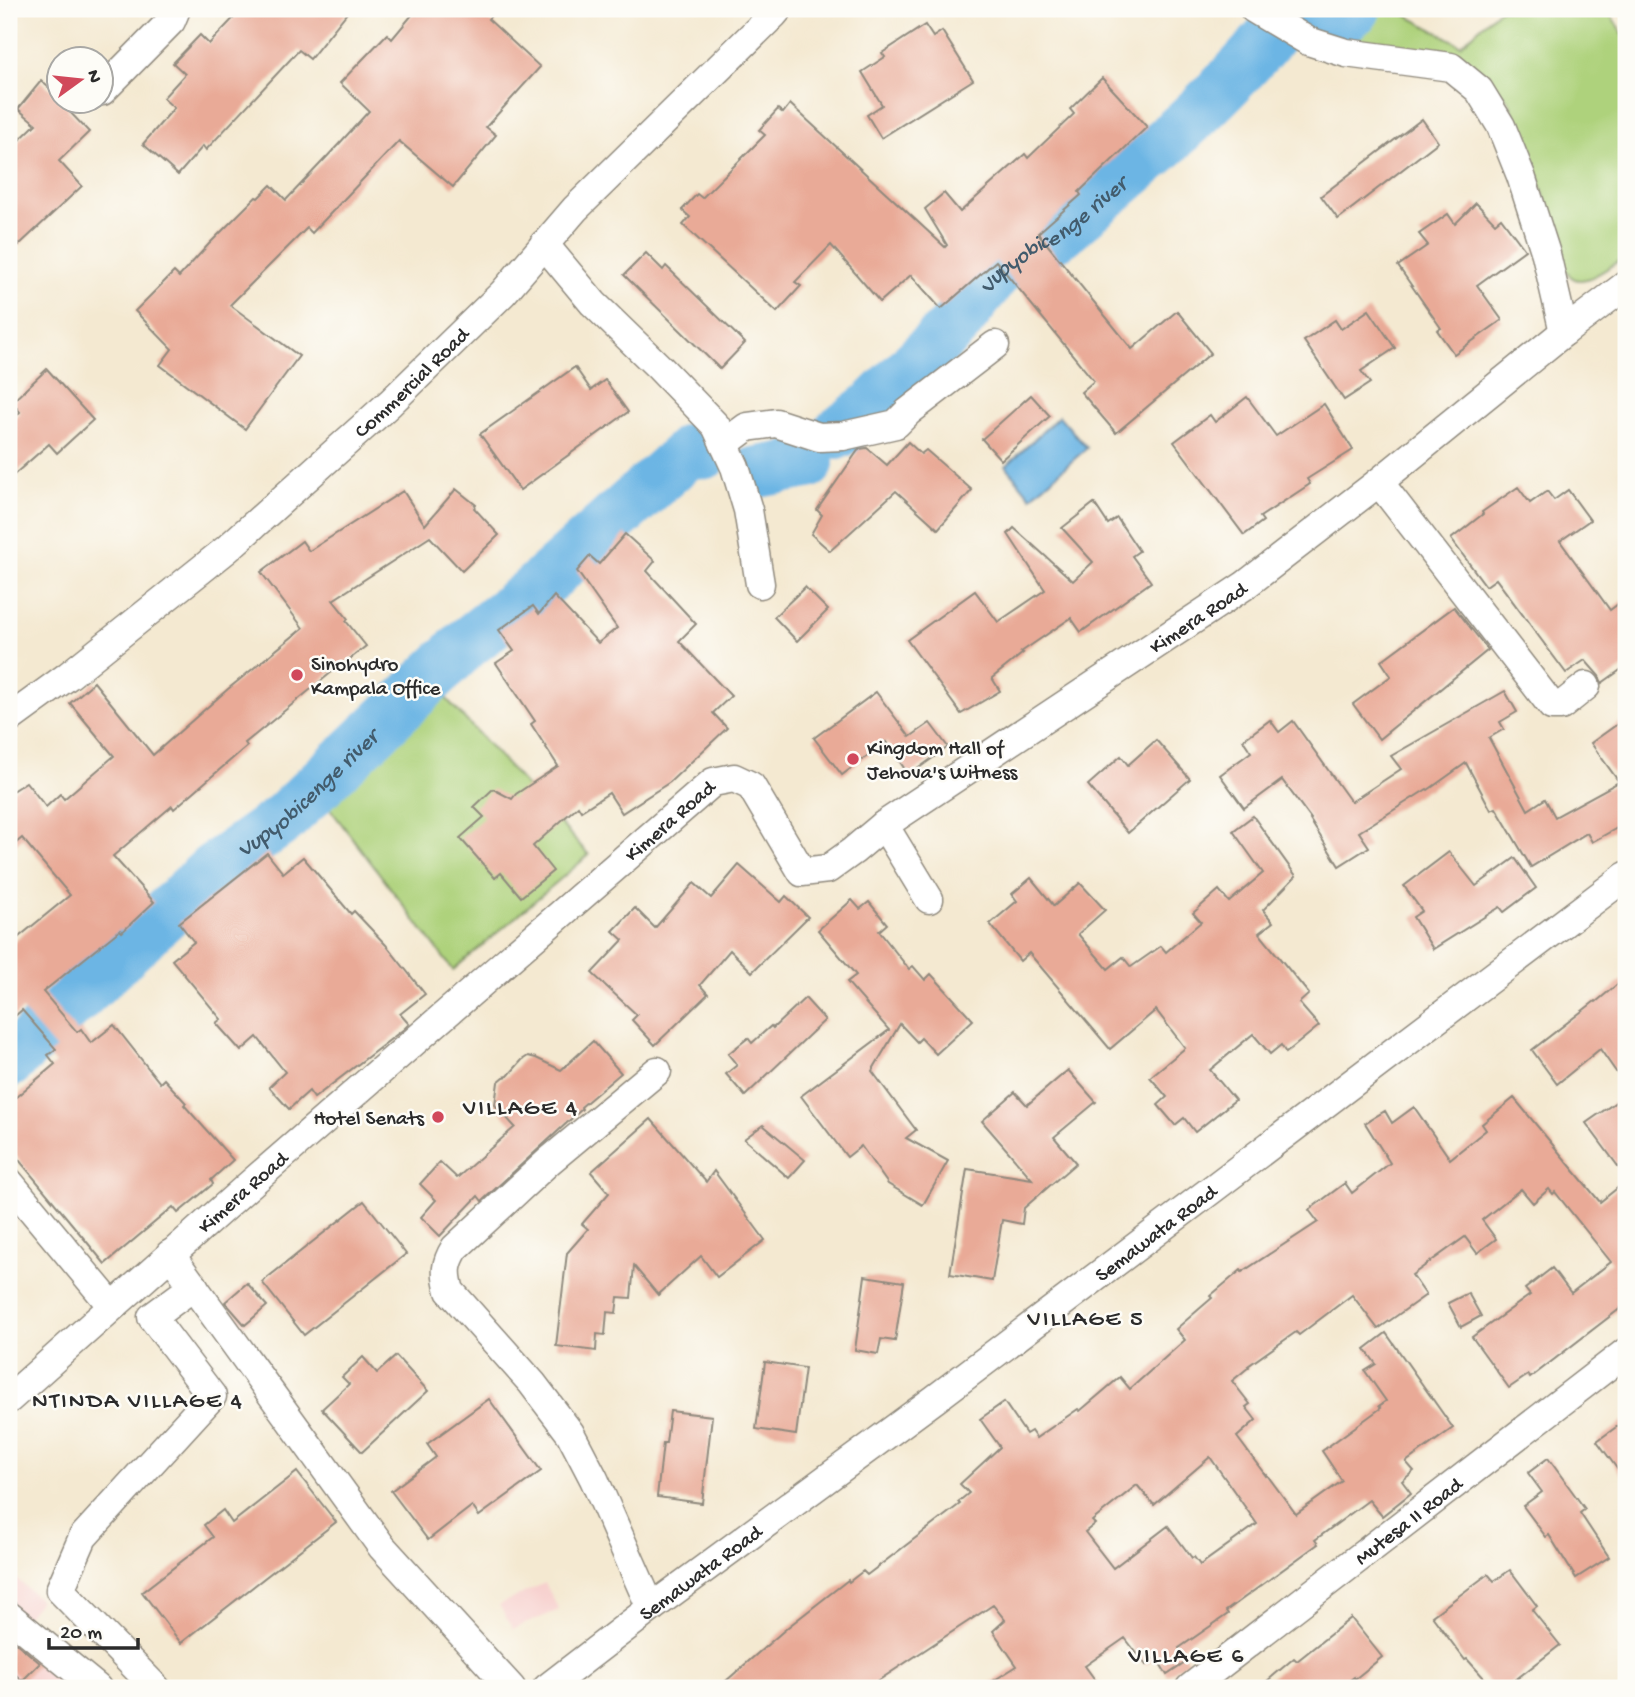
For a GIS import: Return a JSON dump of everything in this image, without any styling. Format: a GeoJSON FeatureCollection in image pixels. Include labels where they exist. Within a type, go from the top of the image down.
{"type":"FeatureCollection","features":[{"type":"Feature","properties":{"kind":"street"},"geometry":{"type":"LineString","coordinates":[[116,76],[171,21],[176,9]]}},
{"type":"Feature","properties":{"kind":"street","name":"Commercial Road"},"geometry":{"type":"LineString","coordinates":[[9,719],[68,676],[228,549],[390,403],[503,293],[575,209],[778,9]]}},
{"type":"Feature","properties":{"kind":"street"},"geometry":{"type":"LineString","coordinates":[[1254,9],[1308,41],[1346,53],[1451,67],[1479,90],[1501,126],[1521,176],[1546,254],[1564,332]]}},
{"type":"Feature","properties":{"kind":"street"},"geometry":{"type":"LineString","coordinates":[[544,244],[593,303],[716,426],[735,467],[748,510],[760,584]]}},
{"type":"Feature","properties":{"kind":"street","name":"Kimera Road"},"geometry":{"type":"LineString","coordinates":[[9,1399],[170,1254],[713,782],[734,778],[751,786],[802,872],[828,869],[884,825],[1244,586],[1626,285]]}},
{"type":"Feature","properties":{"kind":"street"},"geometry":{"type":"LineString","coordinates":[[724,444],[747,426],[776,423],[819,437],[843,436],[896,424],[995,345]]}},
{"type":"Feature","properties":{"kind":"street"},"geometry":{"type":"LineString","coordinates":[[1379,482],[1552,706],[1561,706],[1586,686]]}},
{"type":"Feature","properties":{"kind":"street"},"geometry":{"type":"LineString","coordinates":[[884,825],[929,898]]}},
{"type":"Feature","properties":{"kind":"street","name":"Semawata Road"},"geometry":{"type":"LineString","coordinates":[[547,1688],[935,1399],[1626,876]]}},
{"type":"Feature","properties":{"kind":"street"},"geometry":{"type":"LineString","coordinates":[[651,1608],[594,1479],[570,1433],[532,1383],[450,1291],[447,1270],[448,1260],[456,1248],[549,1161],[657,1070]]}},
{"type":"Feature","properties":{"kind":"street"},"geometry":{"type":"LineString","coordinates":[[9,1182],[112,1306]]}},
{"type":"Feature","properties":{"kind":"street"},"geometry":{"type":"LineString","coordinates":[[170,1254],[382,1547],[511,1688]]}},
{"type":"Feature","properties":{"kind":"street"},"geometry":{"type":"LineString","coordinates":[[156,1688],[60,1590],[83,1537],[212,1396],[152,1317],[194,1286]]}},
{"type":"Feature","properties":{"kind":"street","name":"Mutesa II Road"},"geometry":{"type":"LineString","coordinates":[[1190,1688],[1626,1352]]}},
{"type":"Feature","properties":{"kind":"street"},"geometry":{"type":"LineString","coordinates":[[9,1616],[97,1688]]}},
{"type":"Feature","properties":{"kind":"shaded area"},"geometry":{"type":"Polygon","coordinates":[[[9,1572],[40,1600],[20,1625],[92,1688],[9,1688],[9,1572]]]}},
{"type":"Feature","properties":{"kind":"shaded area"},"geometry":{"type":"Polygon","coordinates":[[[545,1583],[559,1610],[513,1629],[499,1605],[545,1583]]]}},
{"type":"Feature","properties":{"kind":"green space"},"geometry":{"type":"Polygon","coordinates":[[[1364,9],[1395,9],[1461,45],[1500,9],[1607,9],[1626,39],[1626,256],[1592,277],[1578,280],[1570,276],[1565,269],[1538,175],[1509,101],[1490,80],[1470,65],[1334,39],[1364,9]]]}},
{"type":"Feature","properties":{"kind":"green space"},"geometry":{"type":"Polygon","coordinates":[[[444,696],[589,855],[453,970],[328,806],[444,696]]]}},
{"type":"Feature","properties":{"kind":"water"},"geometry":{"type":"Polygon","coordinates":[[[1059,416],[1087,448],[1031,497],[1006,466],[1059,416]]]}},
{"type":"Feature","properties":{"kind":"building"},"geometry":{"type":"Polygon","coordinates":[[[242,9],[350,9],[310,59],[299,50],[206,150],[203,146],[178,175],[143,144],[174,108],[163,98],[185,74],[173,63],[200,35],[209,44],[242,9]]]}},
{"type":"Feature","properties":{"kind":"building"},"geometry":{"type":"Polygon","coordinates":[[[417,9],[497,9],[488,19],[540,67],[486,127],[496,135],[453,187],[399,141],[312,233],[307,228],[230,305],[299,356],[245,429],[160,365],[172,349],[135,311],[174,272],[179,277],[256,197],[271,185],[286,200],[338,145],[369,111],[340,83],[387,34],[392,39],[417,9]]]}},
{"type":"Feature","properties":{"kind":"building"},"geometry":{"type":"Polygon","coordinates":[[[925,25],[933,37],[942,31],[973,80],[881,138],[867,115],[882,105],[862,72],[885,57],[882,53],[925,25]]]}},
{"type":"Feature","properties":{"kind":"building"},"geometry":{"type":"Polygon","coordinates":[[[1102,78],[1147,127],[1079,192],[1081,195],[1038,233],[1132,349],[1177,311],[1211,353],[1116,433],[1081,392],[1094,381],[996,261],[941,309],[911,275],[880,302],[831,245],[795,282],[801,286],[777,312],[683,225],[690,217],[682,210],[697,194],[702,198],[765,135],[759,130],[778,109],[783,113],[790,104],[945,247],[947,245],[925,209],[944,193],[960,212],[1025,154],[1028,158],[1074,114],[1070,109],[1102,78]]]}},
{"type":"Feature","properties":{"kind":"building"},"geometry":{"type":"Polygon","coordinates":[[[41,81],[46,85],[46,116],[74,116],[89,132],[59,161],[82,186],[19,245],[9,233],[9,150],[36,124],[18,109],[41,81]]]}},
{"type":"Feature","properties":{"kind":"building"},"geometry":{"type":"Polygon","coordinates":[[[1422,119],[1438,142],[1338,219],[1321,196],[1422,119]]]}},
{"type":"Feature","properties":{"kind":"building"},"geometry":{"type":"Polygon","coordinates":[[[1476,203],[1495,223],[1501,218],[1525,250],[1477,285],[1502,320],[1454,354],[1437,330],[1441,328],[1398,266],[1428,245],[1419,234],[1448,214],[1455,224],[1476,203]]]}},
{"type":"Feature","properties":{"kind":"building"},"geometry":{"type":"Polygon","coordinates":[[[646,253],[663,270],[666,266],[745,343],[720,369],[624,275],[646,253]]]}},
{"type":"Feature","properties":{"kind":"building"},"geometry":{"type":"Polygon","coordinates":[[[1369,310],[1395,348],[1361,371],[1370,383],[1344,400],[1304,341],[1335,320],[1341,329],[1369,310]]]}},
{"type":"Feature","properties":{"kind":"building"},"geometry":{"type":"Polygon","coordinates":[[[575,367],[591,390],[605,380],[628,412],[520,490],[480,434],[575,367]]]}},
{"type":"Feature","properties":{"kind":"building"},"geometry":{"type":"Polygon","coordinates":[[[47,369],[93,420],[57,453],[49,444],[9,479],[9,423],[20,412],[12,402],[47,369]]]}},
{"type":"Feature","properties":{"kind":"building"},"geometry":{"type":"Polygon","coordinates":[[[1031,395],[1050,416],[1001,460],[982,439],[1031,395]]]}},
{"type":"Feature","properties":{"kind":"building"},"geometry":{"type":"Polygon","coordinates":[[[1247,397],[1276,436],[1324,404],[1353,450],[1307,479],[1310,484],[1260,517],[1263,521],[1244,535],[1174,442],[1210,415],[1215,422],[1247,397]]]}},
{"type":"Feature","properties":{"kind":"building"},"geometry":{"type":"Polygon","coordinates":[[[908,442],[921,454],[926,450],[972,490],[938,529],[896,491],[830,551],[811,534],[822,515],[817,510],[859,449],[867,448],[887,465],[908,442]]]}},
{"type":"Feature","properties":{"kind":"building"},"geometry":{"type":"Polygon","coordinates":[[[1518,487],[1530,503],[1547,491],[1554,500],[1568,490],[1590,520],[1560,541],[1610,610],[1626,598],[1626,666],[1602,683],[1585,660],[1566,673],[1496,579],[1486,586],[1451,539],[1483,514],[1482,512],[1518,487]]]}},
{"type":"Feature","properties":{"kind":"building"},"geometry":{"type":"Polygon","coordinates":[[[456,489],[476,505],[474,508],[499,535],[462,571],[430,537],[333,600],[366,646],[245,743],[247,746],[174,809],[172,806],[113,856],[154,902],[122,932],[120,930],[43,992],[77,1032],[81,1029],[91,1043],[114,1025],[160,1083],[164,1079],[233,1160],[211,1180],[213,1184],[178,1213],[173,1207],[105,1264],[9,1148],[9,1103],[55,1064],[48,1055],[56,1049],[22,1010],[9,1021],[9,945],[70,895],[22,838],[9,849],[9,793],[26,782],[46,807],[60,794],[64,799],[114,756],[70,703],[94,682],[153,755],[303,628],[261,572],[302,541],[309,551],[403,491],[425,525],[456,489]]]}},
{"type":"Feature","properties":{"kind":"building"},"geometry":{"type":"Polygon","coordinates":[[[1094,503],[1108,524],[1117,518],[1139,551],[1132,556],[1151,582],[1081,632],[1071,618],[1021,652],[1023,653],[992,678],[1000,691],[961,714],[907,640],[975,591],[998,622],[1045,590],[1008,534],[1014,528],[1073,581],[1093,562],[1062,528],[1094,503]]]}},
{"type":"Feature","properties":{"kind":"building"},"geometry":{"type":"Polygon","coordinates":[[[625,534],[655,561],[647,571],[696,624],[679,641],[731,696],[713,713],[727,728],[670,782],[622,813],[609,793],[581,811],[578,806],[533,846],[553,871],[521,897],[501,873],[495,878],[460,838],[484,817],[474,807],[493,789],[512,799],[558,766],[531,724],[535,721],[496,663],[514,651],[499,630],[533,606],[539,614],[554,596],[598,643],[617,628],[577,571],[590,556],[599,564],[625,534]]]}},
{"type":"Feature","properties":{"kind":"building"},"geometry":{"type":"Polygon","coordinates":[[[805,587],[828,610],[797,641],[774,617],[805,587]]]}},
{"type":"Feature","properties":{"kind":"building"},"geometry":{"type":"Polygon","coordinates":[[[1454,607],[1488,650],[1379,739],[1353,704],[1391,676],[1381,661],[1454,607]]]}},
{"type":"Feature","properties":{"kind":"building"},"geometry":{"type":"Polygon","coordinates":[[[1505,691],[1517,712],[1500,722],[1504,729],[1489,738],[1528,810],[1545,799],[1555,817],[1619,782],[1591,743],[1626,718],[1626,823],[1592,842],[1587,833],[1531,867],[1496,808],[1491,810],[1466,763],[1359,832],[1369,847],[1339,866],[1311,819],[1282,780],[1244,808],[1220,775],[1251,752],[1243,740],[1270,720],[1279,732],[1293,721],[1351,802],[1401,769],[1391,756],[1505,691]]]}},
{"type":"Feature","properties":{"kind":"building"},"geometry":{"type":"Polygon","coordinates":[[[876,692],[910,737],[930,723],[948,747],[909,775],[886,742],[842,775],[814,738],[876,692]]]}},
{"type":"Feature","properties":{"kind":"building"},"geometry":{"type":"Polygon","coordinates":[[[1156,740],[1190,779],[1128,833],[1088,785],[1121,756],[1128,765],[1156,740]]]}},
{"type":"Feature","properties":{"kind":"building"},"geometry":{"type":"Polygon","coordinates":[[[1253,816],[1296,876],[1263,910],[1273,922],[1259,933],[1309,994],[1299,1003],[1319,1026],[1286,1053],[1281,1045],[1270,1054],[1253,1034],[1210,1070],[1235,1100],[1195,1132],[1184,1118],[1175,1125],[1158,1105],[1167,1097],[1150,1077],[1185,1048],[1156,1010],[1110,1049],[1029,953],[1020,961],[990,924],[1017,901],[1012,894],[1031,878],[1054,906],[1080,883],[1105,910],[1078,934],[1108,969],[1123,957],[1131,967],[1161,946],[1166,952],[1201,922],[1193,913],[1219,890],[1229,902],[1263,873],[1233,831],[1253,816]]]}},
{"type":"Feature","properties":{"kind":"building"},"geometry":{"type":"Polygon","coordinates":[[[1449,852],[1476,886],[1515,858],[1536,888],[1504,912],[1500,907],[1433,949],[1413,917],[1422,911],[1404,886],[1449,852]]]}},
{"type":"Feature","properties":{"kind":"building"},"geometry":{"type":"Polygon","coordinates":[[[267,853],[283,873],[303,857],[351,914],[354,911],[386,945],[425,994],[400,1014],[409,1024],[404,1029],[314,1098],[309,1091],[289,1109],[269,1087],[285,1072],[257,1037],[241,1051],[216,1023],[221,1019],[172,960],[194,942],[179,923],[267,853]]]}},
{"type":"Feature","properties":{"kind":"building"},"geometry":{"type":"Polygon","coordinates":[[[739,865],[781,902],[786,896],[808,917],[752,972],[730,950],[700,985],[708,994],[655,1045],[632,1020],[637,1015],[592,973],[623,940],[613,931],[635,908],[655,928],[694,883],[711,898],[739,865]]]}},
{"type":"Feature","properties":{"kind":"building"},"geometry":{"type":"Polygon","coordinates":[[[852,900],[860,909],[869,902],[887,924],[879,931],[909,969],[913,966],[925,980],[931,974],[973,1020],[936,1054],[921,1038],[917,1042],[900,1024],[872,1071],[916,1130],[906,1138],[948,1161],[923,1205],[888,1184],[861,1146],[847,1157],[801,1096],[889,1030],[847,982],[856,975],[818,930],[852,900]]]}},
{"type":"Feature","properties":{"kind":"building"},"geometry":{"type":"Polygon","coordinates":[[[1626,977],[1626,1086],[1600,1049],[1557,1084],[1532,1050],[1626,977]]]}},
{"type":"Feature","properties":{"kind":"building"},"geometry":{"type":"Polygon","coordinates":[[[805,998],[825,1020],[745,1096],[726,1074],[737,1065],[728,1054],[748,1038],[752,1043],[771,1026],[773,1028],[805,998]]]}},
{"type":"Feature","properties":{"kind":"building"},"geometry":{"type":"Polygon","coordinates":[[[593,1041],[621,1073],[482,1201],[478,1196],[440,1236],[421,1217],[436,1200],[420,1184],[440,1162],[457,1178],[515,1127],[495,1105],[498,1082],[528,1056],[561,1070],[593,1041]]]}},
{"type":"Feature","properties":{"kind":"building"},"geometry":{"type":"Polygon","coordinates":[[[1068,1070],[1096,1102],[1054,1137],[1076,1163],[1024,1208],[1022,1224],[1002,1220],[992,1281],[950,1274],[967,1169],[1032,1179],[982,1121],[1015,1092],[1027,1105],[1068,1070]]]}},
{"type":"Feature","properties":{"kind":"building"},"geometry":{"type":"Polygon","coordinates":[[[1626,1095],[1626,1177],[1586,1123],[1626,1095]]]}},
{"type":"Feature","properties":{"kind":"building"},"geometry":{"type":"Polygon","coordinates":[[[1514,1098],[1600,1202],[1626,1181],[1626,1304],[1530,1378],[1528,1375],[1509,1388],[1472,1337],[1530,1295],[1525,1289],[1552,1268],[1571,1293],[1611,1262],[1555,1192],[1553,1194],[1549,1189],[1533,1203],[1521,1189],[1482,1220],[1496,1239],[1477,1253],[1465,1237],[1412,1275],[1426,1295],[1378,1329],[1352,1295],[1299,1335],[1296,1332],[1248,1366],[1232,1381],[1250,1404],[1246,1407],[1256,1420],[1237,1437],[1296,1514],[1342,1481],[1322,1451],[1381,1408],[1379,1406],[1386,1401],[1365,1371],[1376,1364],[1365,1349],[1386,1333],[1453,1428],[1406,1462],[1414,1471],[1402,1481],[1411,1493],[1382,1516],[1369,1500],[1315,1540],[1318,1544],[1226,1611],[1228,1614],[1179,1648],[1188,1661],[1167,1675],[1156,1657],[1146,1665],[1125,1638],[1085,1666],[1101,1688],[982,1688],[1017,1666],[993,1631],[1005,1620],[993,1605],[867,1688],[718,1688],[788,1627],[848,1580],[849,1582],[863,1571],[867,1575],[960,1504],[958,1502],[969,1493],[960,1484],[1000,1447],[980,1419],[1004,1402],[1026,1434],[1031,1431],[1036,1438],[1078,1409],[1080,1411],[1120,1377],[1130,1389],[1185,1340],[1176,1329],[1212,1298],[1210,1296],[1241,1270],[1242,1272],[1318,1222],[1309,1210],[1345,1183],[1352,1193],[1390,1163],[1365,1123],[1385,1111],[1392,1123],[1414,1107],[1450,1159],[1486,1130],[1482,1124],[1514,1098]],[[1210,1457],[1154,1505],[1137,1485],[1092,1521],[1095,1524],[1085,1532],[1113,1568],[1168,1526],[1200,1565],[1257,1524],[1210,1457]]]}},
{"type":"Feature","properties":{"kind":"building"},"geometry":{"type":"Polygon","coordinates":[[[651,1119],[706,1182],[714,1171],[765,1240],[717,1277],[701,1256],[658,1295],[634,1266],[631,1298],[618,1297],[616,1313],[607,1312],[605,1335],[597,1334],[596,1351],[556,1346],[567,1253],[588,1229],[582,1224],[609,1193],[591,1172],[651,1119]]]}},
{"type":"Feature","properties":{"kind":"building"},"geometry":{"type":"Polygon","coordinates":[[[763,1125],[805,1160],[789,1178],[744,1139],[763,1125]]]}},
{"type":"Feature","properties":{"kind":"building"},"geometry":{"type":"Polygon","coordinates":[[[364,1201],[406,1254],[304,1335],[262,1282],[364,1201]]]}},
{"type":"Feature","properties":{"kind":"building"},"geometry":{"type":"Polygon","coordinates":[[[865,1276],[904,1282],[895,1341],[881,1339],[878,1354],[855,1350],[865,1276]]]}},
{"type":"Feature","properties":{"kind":"building"},"geometry":{"type":"Polygon","coordinates":[[[247,1283],[267,1306],[245,1325],[225,1302],[247,1283]]]}},
{"type":"Feature","properties":{"kind":"building"},"geometry":{"type":"Polygon","coordinates":[[[1468,1293],[1481,1316],[1461,1327],[1448,1303],[1468,1293]]]}},
{"type":"Feature","properties":{"kind":"building"},"geometry":{"type":"Polygon","coordinates":[[[396,1356],[428,1391],[362,1452],[322,1409],[349,1384],[342,1377],[363,1357],[377,1373],[396,1356]]]}},
{"type":"Feature","properties":{"kind":"building"},"geometry":{"type":"Polygon","coordinates":[[[765,1362],[805,1368],[796,1435],[756,1429],[765,1362]]]}},
{"type":"Feature","properties":{"kind":"building"},"geometry":{"type":"Polygon","coordinates":[[[489,1399],[541,1471],[479,1516],[472,1506],[428,1540],[391,1491],[436,1457],[427,1444],[489,1399]]]}},
{"type":"Feature","properties":{"kind":"building"},"geometry":{"type":"Polygon","coordinates":[[[670,1411],[712,1416],[702,1503],[657,1497],[663,1443],[666,1443],[670,1411]]]}},
{"type":"Feature","properties":{"kind":"building"},"geometry":{"type":"Polygon","coordinates":[[[1626,1420],[1626,1481],[1597,1441],[1626,1420]]]}},
{"type":"Feature","properties":{"kind":"building"},"geometry":{"type":"Polygon","coordinates":[[[1548,1458],[1585,1509],[1580,1513],[1609,1557],[1576,1578],[1549,1535],[1546,1537],[1523,1506],[1542,1492],[1528,1473],[1548,1458]]]}},
{"type":"Feature","properties":{"kind":"building"},"geometry":{"type":"Polygon","coordinates":[[[297,1472],[336,1522],[181,1643],[142,1592],[213,1537],[204,1525],[223,1510],[232,1523],[297,1472]]]}},
{"type":"Feature","properties":{"kind":"building"},"geometry":{"type":"Polygon","coordinates":[[[1510,1570],[1537,1606],[1532,1610],[1560,1645],[1505,1688],[1493,1688],[1467,1659],[1465,1660],[1432,1616],[1488,1574],[1494,1581],[1510,1570]]]}},
{"type":"Feature","properties":{"kind":"building"},"geometry":{"type":"Polygon","coordinates":[[[1351,1618],[1382,1657],[1355,1679],[1354,1677],[1340,1688],[1259,1688],[1294,1658],[1297,1661],[1351,1618]]]}},
{"type":"Feature","properties":{"kind":"building"},"geometry":{"type":"Polygon","coordinates":[[[9,1637],[40,1663],[22,1681],[9,1668],[9,1637]]]}},
{"type":"Feature","properties":{"kind":"waterway","name":"Vupyobicenge river"},"geometry":{"type":"LineString","coordinates":[[1299,15],[1322,21],[1335,21],[1355,9]]}},
{"type":"Feature","properties":{"kind":"waterway","name":"Vupyobicenge river"},"geometry":{"type":"LineString","coordinates":[[838,433],[874,405],[956,324],[997,271],[1040,241],[1057,235],[1140,165],[1194,117],[1269,38]]}},
{"type":"Feature","properties":{"kind":"waterway","name":"Vupyobicenge river"},"geometry":{"type":"LineString","coordinates":[[9,1062],[213,869],[282,820],[466,644],[531,593],[692,449],[705,453]]}},
{"type":"Feature","properties":{"kind":"waterway","name":"Vupyobicenge river"},"geometry":{"type":"LineString","coordinates":[[753,473],[808,463]]}},
{"type":"Feature","properties":{"kind":"place","name":"Sinohydro Kampala Office"},"geometry":{"type":"Point","coordinates":[297,675]}},
{"type":"Feature","properties":{"kind":"place","name":"Kingdom Hall of Jehova's Witness"},"geometry":{"type":"Point","coordinates":[853,759]}},
{"type":"Feature","properties":{"kind":"place","name":"Hotel Senats"},"geometry":{"type":"Point","coordinates":[438,1117]}},
{"type":"Feature","properties":{"kind":"district","name":"VILLAGE 4"},"geometry":{"type":"Point","coordinates":[521,1106]}},
{"type":"Feature","properties":{"kind":"district","name":"VILLAGE 5"},"geometry":{"type":"Point","coordinates":[1086,1317]}},
{"type":"Feature","properties":{"kind":"district","name":"NTINDA VILLAGE 4"},"geometry":{"type":"Point","coordinates":[138,1399]}},
{"type":"Feature","properties":{"kind":"district","name":"VILLAGE 6"},"geometry":{"type":"Point","coordinates":[1187,1654]}}]}
